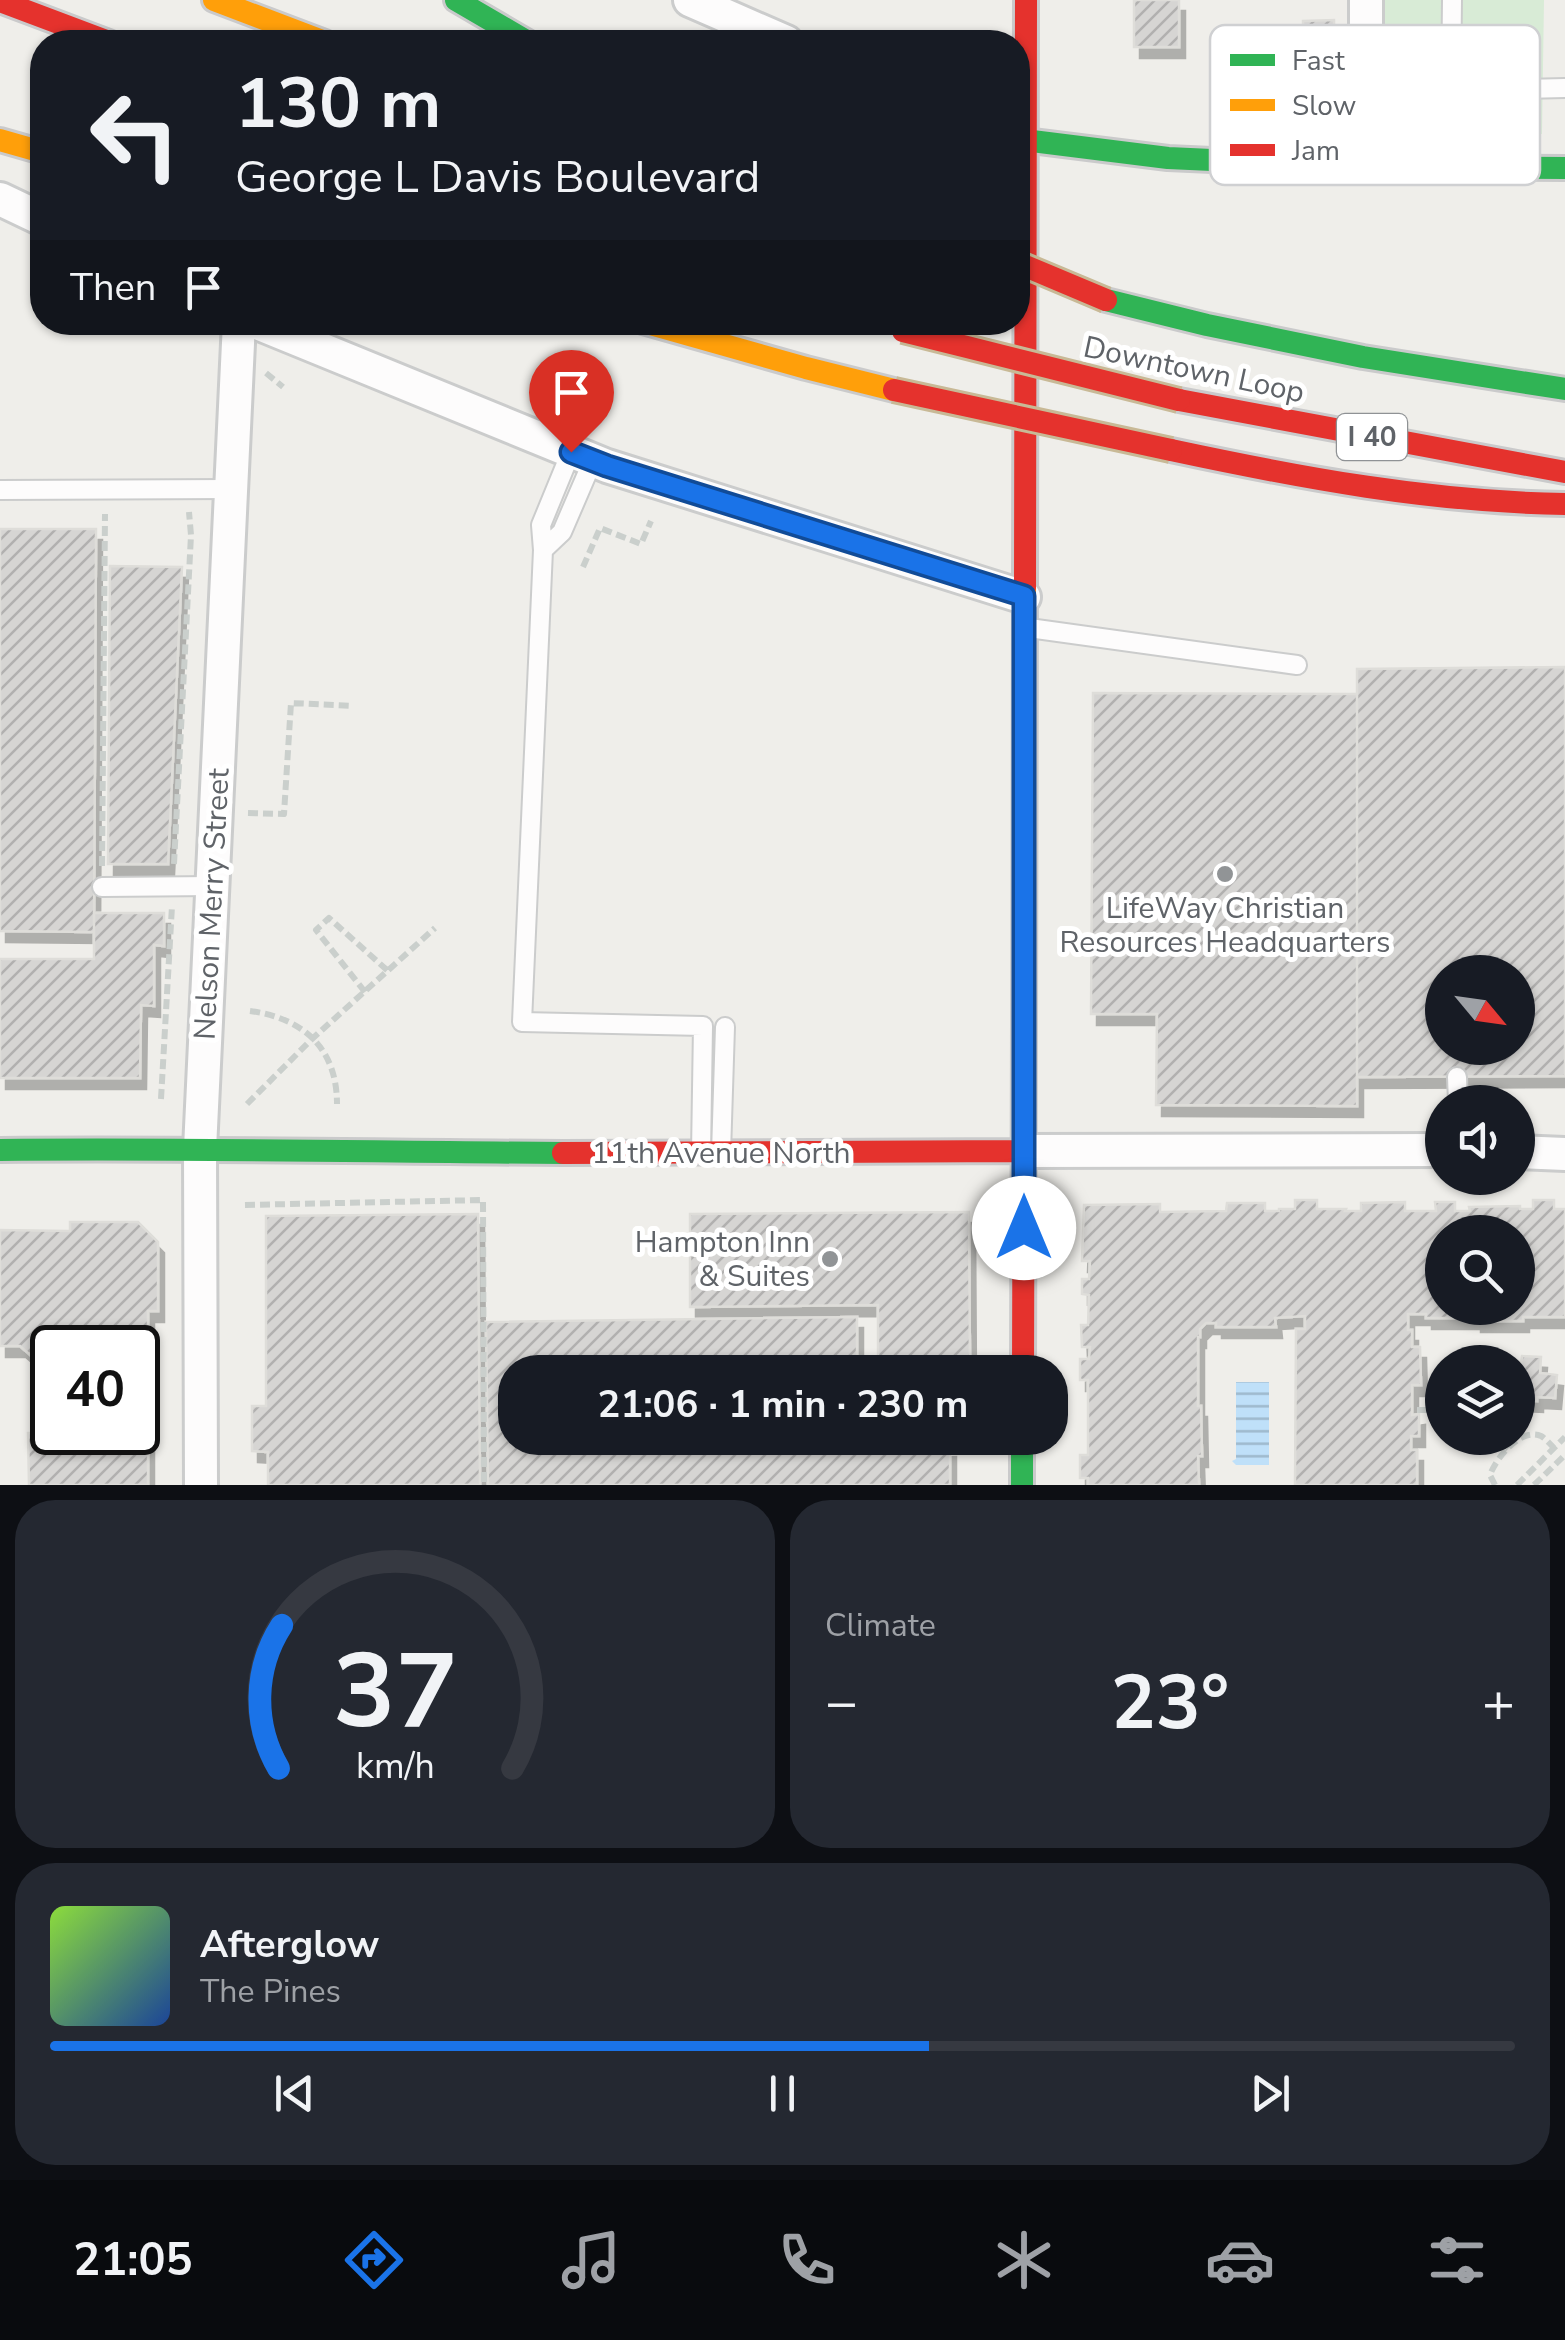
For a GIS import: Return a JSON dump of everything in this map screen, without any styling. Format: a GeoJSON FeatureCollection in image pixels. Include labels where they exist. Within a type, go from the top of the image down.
{"type":"FeatureCollection","features":[{"type":"Feature","properties":{"kind":"main road"},"geometry":{"type":"LineString","coordinates":[[214,0],[293,30]]}},
{"type":"Feature","properties":{"kind":"main road"},"geometry":{"type":"LineString","coordinates":[[456,0],[507,30]]}},
{"type":"Feature","properties":{"kind":"main road"},"geometry":{"type":"LineString","coordinates":[[1025,30],[1026,0]]}},
{"type":"Feature","properties":{"kind":"main road"},"geometry":{"type":"LineString","coordinates":[[0,1],[77,30]]}},
{"type":"Feature","properties":{"kind":"main road"},"geometry":{"type":"LineString","coordinates":[[0,140],[30,149]]}},
{"type":"Feature","properties":{"kind":"main road"},"geometry":{"type":"LineString","coordinates":[[1030,140],[1210,160]]}},
{"type":"Feature","properties":{"kind":"main road"},"geometry":{"type":"LineString","coordinates":[[1540,168],[1565,168]]}},
{"type":"Feature","properties":{"kind":"main road"},"geometry":{"type":"LineString","coordinates":[[1030,268],[1106,300]]}},
{"type":"Feature","properties":{"kind":"main road","name":"Downtown Loop"},"geometry":{"type":"LineString","coordinates":[[1030,284],[1364,357],[1560,389]]}},
{"type":"Feature","properties":{"kind":"main road"},"geometry":{"type":"LineString","coordinates":[[690,335],[894,390],[1315,482],[1446,498],[1561,504]]}},
{"type":"Feature","properties":{"kind":"main road","name":"Downtown Loop"},"geometry":{"type":"LineString","coordinates":[[920,335],[1179,400],[1565,472]]}},
{"type":"Feature","properties":{"kind":"main road"},"geometry":{"type":"LineString","coordinates":[[1023,1355],[1024,335]]}},
{"type":"Feature","properties":{"kind":"main road","name":"11th Avenue North"},"geometry":{"type":"LineString","coordinates":[[0,1150],[1024,1152]]}},
{"type":"Feature","properties":{"kind":"main road"},"geometry":{"type":"LineString","coordinates":[[1022,1455],[1022,1485]]}},
{"type":"Feature","properties":{"kind":"street"},"geometry":{"type":"LineString","coordinates":[[690,0],[759,30]]}},
{"type":"Feature","properties":{"kind":"street","name":"Nelson Merry Street"},"geometry":{"type":"LineString","coordinates":[[201,1485],[200,1149],[238,335]]}},
{"type":"Feature","properties":{"kind":"street"},"geometry":{"type":"LineString","coordinates":[[287,335],[582,456],[1023,612]]}},
{"type":"Feature","properties":{"kind":"street","name":"11th Avenue North"},"geometry":{"type":"LineString","coordinates":[[1024,1152],[1425,1150]]}},
{"type":"Feature","properties":{"kind":"street"},"geometry":{"type":"LineString","coordinates":[[1535,1153],[1565,1154]]}},
{"type":"Feature","properties":{"kind":"lane"},"geometry":{"type":"LineString","coordinates":[[1452,0],[1452,25]]}},
{"type":"Feature","properties":{"kind":"lane"},"geometry":{"type":"LineString","coordinates":[[1540,89],[1565,88]]}},
{"type":"Feature","properties":{"kind":"lane"},"geometry":{"type":"LineString","coordinates":[[582,456],[541,524],[522,1022],[703,1026],[711,1154]]}},
{"type":"Feature","properties":{"kind":"lane"},"geometry":{"type":"LineString","coordinates":[[0,490],[232,489]]}},
{"type":"Feature","properties":{"kind":"lane"},"geometry":{"type":"LineString","coordinates":[[1023,612],[1297,665]]}},
{"type":"Feature","properties":{"kind":"lane"},"geometry":{"type":"LineString","coordinates":[[102,887],[213,886]]}},
{"type":"Feature","properties":{"kind":"lane"},"geometry":{"type":"LineString","coordinates":[[711,1154],[725,1027]]}},
{"type":"Feature","properties":{"kind":"lane"},"geometry":{"type":"LineString","coordinates":[[1456,1077],[1457,1085]]}},
{"type":"Feature","properties":{"kind":"path"},"geometry":{"type":"LineString","coordinates":[[161,1099],[190,511]]}},
{"type":"Feature","properties":{"kind":"path"},"geometry":{"type":"LineString","coordinates":[[102,887],[106,512]]}},
{"type":"Feature","properties":{"kind":"path"},"geometry":{"type":"LineString","coordinates":[[582,567],[600,528],[641,544],[650,520]]}},
{"type":"Feature","properties":{"kind":"path"},"geometry":{"type":"LineString","coordinates":[[176,811],[284,814],[291,703],[353,706]]}},
{"type":"Feature","properties":{"kind":"path"},"geometry":{"type":"LineString","coordinates":[[365,992],[316,930],[329,918],[388,970]]}},
{"type":"Feature","properties":{"kind":"path"},"geometry":{"type":"LineString","coordinates":[[248,1104],[312,1039],[435,928]]}},
{"type":"Feature","properties":{"kind":"path"},"geometry":{"type":"LineString","coordinates":[[250,1011],[287,1020],[312,1039],[331,1064],[337,1104]]}},
{"type":"Feature","properties":{"kind":"path"},"geometry":{"type":"LineString","coordinates":[[245,1205],[483,1200],[484,1485]]}},
{"type":"Feature","properties":{"kind":"path"},"geometry":{"type":"LineString","coordinates":[[1417,1410],[1425,1410]]}},
{"type":"Feature","properties":{"kind":"path"},"geometry":{"type":"LineString","coordinates":[[1535,1434],[1544,1437],[1554,1448]]}},
{"type":"Feature","properties":{"kind":"path"},"geometry":{"type":"LineString","coordinates":[[1516,1485],[1565,1436]]}},
{"type":"Feature","properties":{"kind":"path"},"geometry":{"type":"LineString","coordinates":[[1534,1485],[1565,1454]]}},
{"type":"Feature","properties":{"kind":"path"},"geometry":{"type":"LineString","coordinates":[[1495,1485],[1490,1475],[1503,1455]]}},
{"type":"Feature","properties":{"kind":"green space"},"geometry":{"type":"Polygon","coordinates":[[[1375,0],[1544,0],[1542,134],[1540,25],[1375,25],[1375,0]]]}},
{"type":"Feature","properties":{"kind":"water"},"geometry":{"type":"Polygon","coordinates":[[[1236,1382],[1269,1382],[1269,1465],[1236,1465],[1232,1461],[1236,1459],[1236,1382]]]}},
{"type":"Feature","properties":{"kind":"building"},"geometry":{"type":"Polygon","coordinates":[[[1134,0],[1179,0],[1179,47],[1134,47],[1134,0]]]}},
{"type":"Feature","properties":{"kind":"building"},"geometry":{"type":"Polygon","coordinates":[[[1334,20],[1334,25],[1303,25],[1303,21],[1334,20]]]}},
{"type":"Feature","properties":{"kind":"building"},"geometry":{"type":"Polygon","coordinates":[[[0,529],[96,529],[94,932],[0,931],[0,529]]]}},
{"type":"Feature","properties":{"kind":"building"},"geometry":{"type":"Polygon","coordinates":[[[110,566],[182,567],[168,864],[108,864],[110,566]]]}},
{"type":"Feature","properties":{"kind":"building"},"geometry":{"type":"Polygon","coordinates":[[[1565,667],[1565,1076],[1357,1077],[1357,669],[1565,667]]]}},
{"type":"Feature","properties":{"kind":"building","name":"LifeWay Christian Resources Headquarters"},"geometry":{"type":"Polygon","coordinates":[[[1093,693],[1357,694],[1357,1106],[1156,1105],[1157,1014],[1091,1014],[1093,693]]]}},
{"type":"Feature","properties":{"kind":"building"},"geometry":{"type":"Polygon","coordinates":[[[94,913],[164,913],[164,946],[154,945],[154,1006],[141,1005],[140,1078],[0,1078],[0,959],[94,959],[94,913]]]}},
{"type":"Feature","properties":{"kind":"building"},"geometry":{"type":"Polygon","coordinates":[[[1295,1200],[1317,1200],[1317,1209],[1345,1211],[1361,1211],[1361,1203],[1405,1202],[1405,1211],[1436,1211],[1435,1202],[1455,1202],[1455,1211],[1470,1211],[1469,1207],[1533,1209],[1533,1200],[1554,1200],[1554,1209],[1565,1209],[1565,1317],[1535,1317],[1535,1215],[1425,1215],[1425,1314],[1408,1314],[1412,1347],[1420,1347],[1421,1385],[1412,1385],[1412,1415],[1419,1414],[1419,1436],[1411,1436],[1411,1450],[1417,1450],[1417,1485],[1295,1485],[1296,1329],[1305,1329],[1305,1316],[1275,1318],[1276,1327],[1216,1327],[1216,1323],[1206,1323],[1200,1329],[1199,1485],[1088,1485],[1088,1478],[1080,1478],[1080,1455],[1088,1455],[1088,1380],[1080,1380],[1080,1359],[1089,1359],[1090,1347],[1082,1347],[1081,1325],[1088,1325],[1089,1295],[1082,1294],[1082,1279],[1089,1279],[1090,1261],[1082,1261],[1084,1205],[1160,1204],[1160,1212],[1226,1211],[1227,1203],[1265,1203],[1265,1211],[1295,1209],[1295,1200]]]}},
{"type":"Feature","properties":{"kind":"building","name":"Hampton Inn & Suites"},"geometry":{"type":"Polygon","coordinates":[[[969,1212],[970,1355],[878,1355],[878,1305],[690,1307],[690,1214],[969,1212]]]}},
{"type":"Feature","properties":{"kind":"building"},"geometry":{"type":"Polygon","coordinates":[[[478,1214],[480,1485],[268,1485],[268,1452],[252,1451],[252,1406],[266,1406],[266,1216],[478,1214]]]}},
{"type":"Feature","properties":{"kind":"building"},"geometry":{"type":"Polygon","coordinates":[[[70,1222],[138,1222],[158,1242],[158,1311],[148,1311],[148,1325],[30,1325],[30,1355],[20,1346],[0,1346],[0,1230],[70,1231],[70,1222]]]}},
{"type":"Feature","properties":{"kind":"building"},"geometry":{"type":"Polygon","coordinates":[[[857,1317],[857,1355],[498,1355],[498,1455],[950,1455],[950,1485],[488,1485],[486,1322],[857,1317]]]}},
{"type":"Feature","properties":{"kind":"building"},"geometry":{"type":"Polygon","coordinates":[[[1535,1357],[1541,1357],[1540,1373],[1557,1375],[1555,1398],[1537,1397],[1537,1401],[1535,1357]]]}},
{"type":"Feature","properties":{"kind":"building"},"geometry":{"type":"Polygon","coordinates":[[[28,1433],[30,1455],[148,1455],[148,1485],[29,1485],[28,1433]]]}},
{"type":"Feature","properties":{"kind":"traffic: fast"},"geometry":{"type":"LineString","coordinates":[[456,0],[507,30]]}},
{"type":"Feature","properties":{"kind":"traffic: fast"},"geometry":{"type":"LineString","coordinates":[[1030,141],[1210,160]]}},
{"type":"Feature","properties":{"kind":"traffic: fast"},"geometry":{"type":"LineString","coordinates":[[1540,168],[1565,168]]}},
{"type":"Feature","properties":{"kind":"traffic: fast"},"geometry":{"type":"LineString","coordinates":[[1106,300],[1363,357],[1565,389]]}},
{"type":"Feature","properties":{"kind":"traffic: fast"},"geometry":{"type":"LineString","coordinates":[[0,1150],[563,1153]]}},
{"type":"Feature","properties":{"kind":"traffic: fast"},"geometry":{"type":"LineString","coordinates":[[1022,1455],[1022,1485]]}},
{"type":"Feature","properties":{"kind":"traffic: slow"},"geometry":{"type":"LineString","coordinates":[[214,0],[293,30]]}},
{"type":"Feature","properties":{"kind":"traffic: slow"},"geometry":{"type":"LineString","coordinates":[[0,140],[30,149]]}},
{"type":"Feature","properties":{"kind":"traffic: slow"},"geometry":{"type":"LineString","coordinates":[[689,335],[894,390]]}},
{"type":"Feature","properties":{"kind":"traffic: slow"},"geometry":{"type":"LineString","coordinates":[[1024,1023],[1025,587]]}},
{"type":"Feature","properties":{"kind":"traffic: jam"},"geometry":{"type":"LineString","coordinates":[[1026,0],[1026,30]]}},
{"type":"Feature","properties":{"kind":"traffic: jam"},"geometry":{"type":"LineString","coordinates":[[0,1],[77,30]]}},
{"type":"Feature","properties":{"kind":"traffic: jam"},"geometry":{"type":"LineString","coordinates":[[1030,268],[1106,300]]}},
{"type":"Feature","properties":{"kind":"traffic: jam"},"geometry":{"type":"LineString","coordinates":[[919,335],[1179,400]]}},
{"type":"Feature","properties":{"kind":"traffic: jam"},"geometry":{"type":"LineString","coordinates":[[1025,335],[1025,587]]}},
{"type":"Feature","properties":{"kind":"traffic: jam"},"geometry":{"type":"LineString","coordinates":[[894,390],[1171,450]]}},
{"type":"Feature","properties":{"kind":"traffic: jam"},"geometry":{"type":"LineString","coordinates":[[1179,400],[1565,472]]}},
{"type":"Feature","properties":{"kind":"traffic: jam"},"geometry":{"type":"LineString","coordinates":[[1171,450],[1367,487],[1465,499],[1565,504]]}},
{"type":"Feature","properties":{"kind":"traffic: jam"},"geometry":{"type":"LineString","coordinates":[[1023,1355],[1024,1023]]}},
{"type":"Feature","properties":{"kind":"traffic: jam"},"geometry":{"type":"LineString","coordinates":[[563,1153],[1024,1151]]}},
{"type":"Feature","properties":{"kind":"place","name":"LifeWay Christian Resources Headquarters"},"geometry":{"type":"Point","coordinates":[1225,874]}},
{"type":"Feature","properties":{"kind":"place","name":"Hampton Inn & Suites"},"geometry":{"type":"Point","coordinates":[830,1259]}},
{"type":"Feature","properties":{"kind":"route"},"geometry":{"type":"LineString","coordinates":[[571,452],[1024,596],[1024,1228]]}}]}
